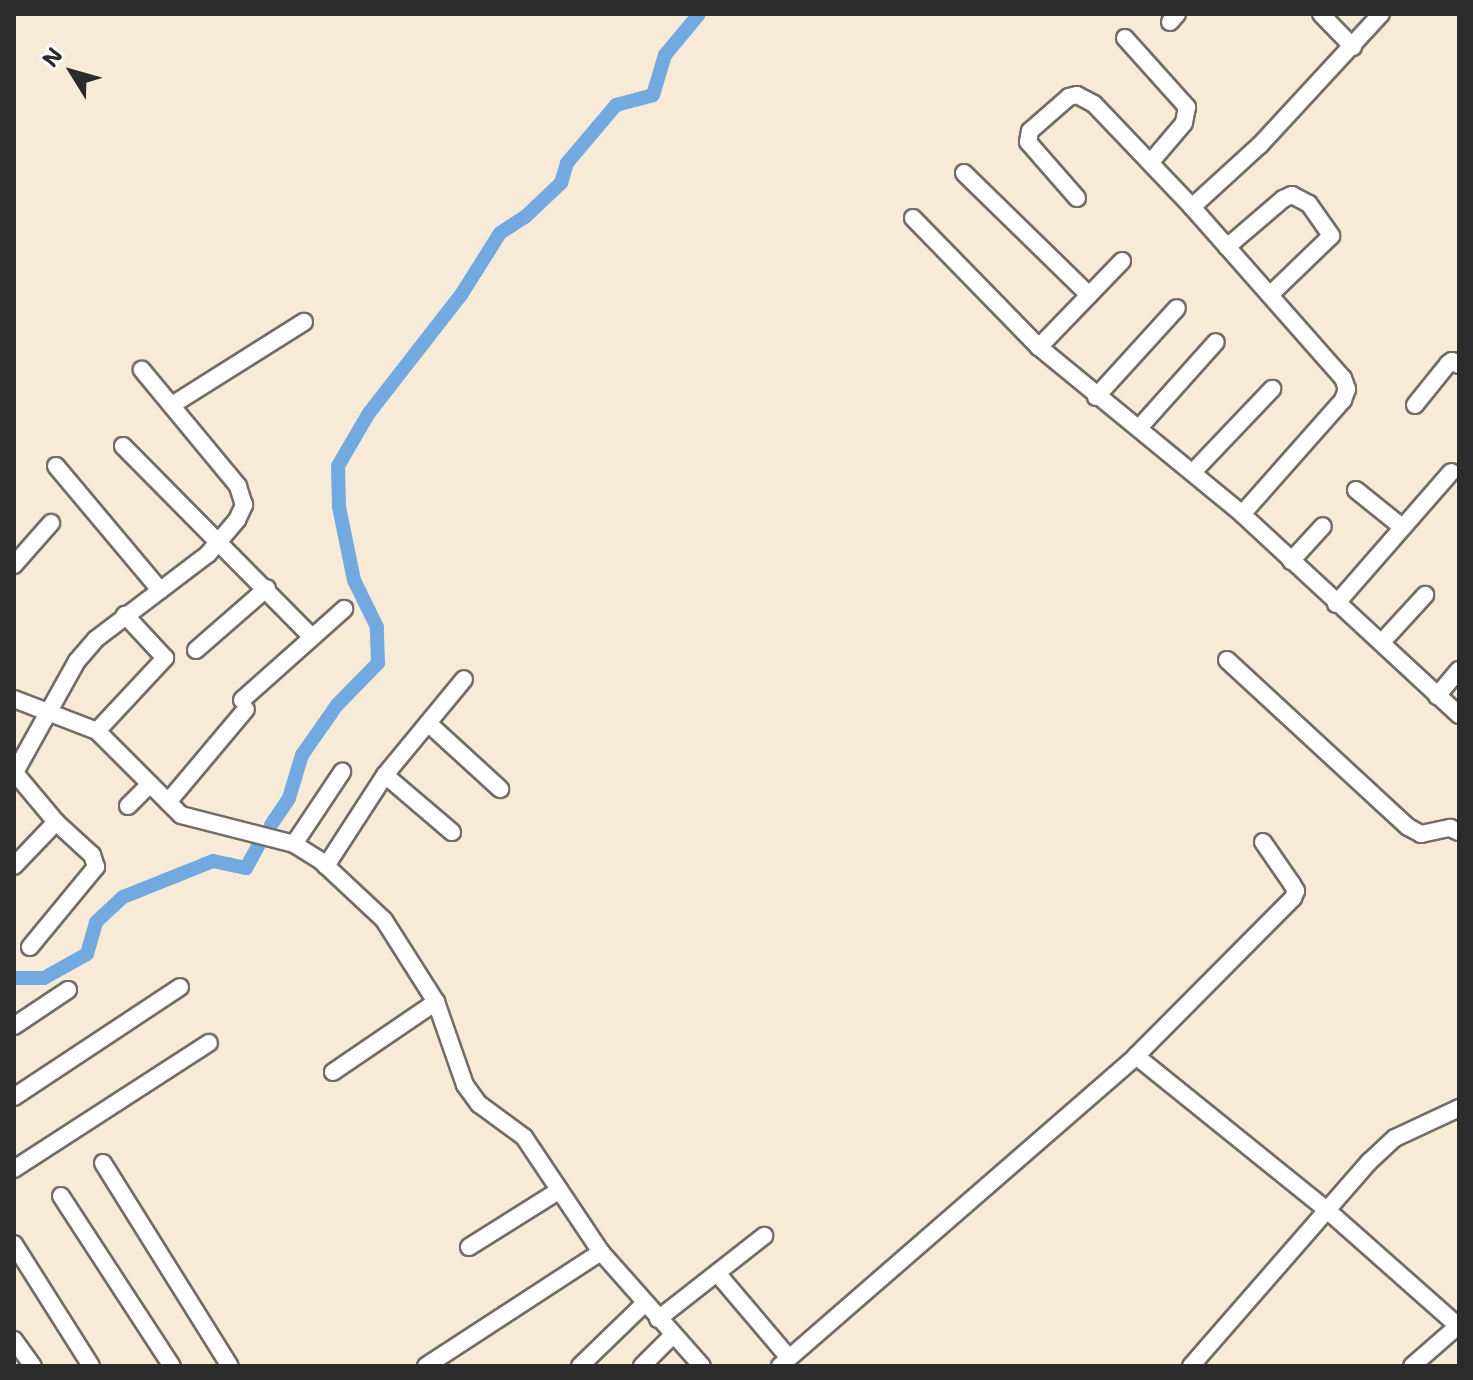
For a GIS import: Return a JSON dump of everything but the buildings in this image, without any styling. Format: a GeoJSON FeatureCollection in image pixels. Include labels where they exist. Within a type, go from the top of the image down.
{"type":"FeatureCollection","features":[{"type":"Feature","properties":{"kind":"street"},"geometry":{"type":"LineString","coordinates":[[1321,14],[1353,47]]}},
{"type":"Feature","properties":{"kind":"street"},"geometry":{"type":"LineString","coordinates":[[1192,207],[1260,145],[1381,14]]}},
{"type":"Feature","properties":{"kind":"street"},"geometry":{"type":"LineString","coordinates":[[1125,38],[1187,107],[1184,123],[1150,163]]}},
{"type":"Feature","properties":{"kind":"street"},"geometry":{"type":"LineString","coordinates":[[1077,198],[1028,142],[1030,131],[1069,97],[1077,95],[1094,104],[1192,207],[1343,378],[1347,389],[1343,400],[1242,514]]}},
{"type":"Feature","properties":{"kind":"street"},"geometry":{"type":"LineString","coordinates":[[964,173],[1089,295]]}},
{"type":"Feature","properties":{"kind":"street"},"geometry":{"type":"LineString","coordinates":[[1227,247],[1283,199],[1292,195],[1309,204],[1331,236],[1270,295]]}},
{"type":"Feature","properties":{"kind":"street"},"geometry":{"type":"LineString","coordinates":[[913,218],[1039,347],[1096,397],[1139,428],[1242,514],[1459,715]]}},
{"type":"Feature","properties":{"kind":"street"},"geometry":{"type":"LineString","coordinates":[[1039,347],[1122,261]]}},
{"type":"Feature","properties":{"kind":"street"},"geometry":{"type":"LineString","coordinates":[[1096,397],[1177,308]]}},
{"type":"Feature","properties":{"kind":"street"},"geometry":{"type":"LineString","coordinates":[[172,405],[304,322]]}},
{"type":"Feature","properties":{"kind":"street"},"geometry":{"type":"LineString","coordinates":[[1139,428],[1216,342]]}},
{"type":"Feature","properties":{"kind":"street"},"geometry":{"type":"LineString","coordinates":[[1415,405],[1448,364],[1452,361],[1459,365]]}},
{"type":"Feature","properties":{"kind":"street"},"geometry":{"type":"LineString","coordinates":[[30,947],[96,867],[92,855],[56,822],[14,774],[77,661],[96,639],[125,615],[208,554],[237,520],[244,505],[242,495],[142,370]]}},
{"type":"Feature","properties":{"kind":"street"},"geometry":{"type":"LineString","coordinates":[[1193,472],[1272,389]]}},
{"type":"Feature","properties":{"kind":"street"},"geometry":{"type":"LineString","coordinates":[[123,446],[267,588],[311,636]]}},
{"type":"Feature","properties":{"kind":"street"},"geometry":{"type":"LineString","coordinates":[[56,466],[160,590]]}},
{"type":"Feature","properties":{"kind":"street"},"geometry":{"type":"LineString","coordinates":[[1336,604],[1451,472]]}},
{"type":"Feature","properties":{"kind":"street"},"geometry":{"type":"LineString","coordinates":[[1356,490],[1402,527]]}},
{"type":"Feature","properties":{"kind":"street"},"geometry":{"type":"LineString","coordinates":[[14,565],[51,523]]}},
{"type":"Feature","properties":{"kind":"street"},"geometry":{"type":"LineString","coordinates":[[1291,561],[1323,526]]}},
{"type":"Feature","properties":{"kind":"street"},"geometry":{"type":"LineString","coordinates":[[196,650],[267,588]]}},
{"type":"Feature","properties":{"kind":"street"},"geometry":{"type":"LineString","coordinates":[[1382,642],[1425,595]]}},
{"type":"Feature","properties":{"kind":"street"},"geometry":{"type":"LineString","coordinates":[[168,802],[244,704],[311,636],[344,609]]}},
{"type":"Feature","properties":{"kind":"street"},"geometry":{"type":"LineString","coordinates":[[97,731],[165,658],[125,615]]}},
{"type":"Feature","properties":{"kind":"street"},"geometry":{"type":"LineString","coordinates":[[1227,660],[1408,827],[1421,834],[1450,828],[1459,832]]}},
{"type":"Feature","properties":{"kind":"street"},"geometry":{"type":"LineString","coordinates":[[1437,696],[1459,670]]}},
{"type":"Feature","properties":{"kind":"street"},"geometry":{"type":"LineString","coordinates":[[326,866],[385,775],[464,679]]}},
{"type":"Feature","properties":{"kind":"street"},"geometry":{"type":"LineString","coordinates":[[14,699],[97,731],[181,815],[294,844],[326,866],[384,920],[436,1002],[465,1085],[479,1104],[524,1137],[601,1252],[702,1366]]}},
{"type":"Feature","properties":{"kind":"street"},"geometry":{"type":"LineString","coordinates":[[428,723],[500,789]]}},
{"type":"Feature","properties":{"kind":"street"},"geometry":{"type":"LineString","coordinates":[[294,844],[342,772]]}},
{"type":"Feature","properties":{"kind":"street"},"geometry":{"type":"LineString","coordinates":[[385,775],[452,832]]}},
{"type":"Feature","properties":{"kind":"street"},"geometry":{"type":"LineString","coordinates":[[128,806],[150,784]]}},
{"type":"Feature","properties":{"kind":"street"},"geometry":{"type":"LineString","coordinates":[[14,866],[56,822]]}},
{"type":"Feature","properties":{"kind":"street"},"geometry":{"type":"LineString","coordinates":[[717,1273],[785,1362],[1136,1056],[1293,898],[1296,891],[1263,842]]}},
{"type":"Feature","properties":{"kind":"street"},"geometry":{"type":"LineString","coordinates":[[14,1097],[180,987]]}},
{"type":"Feature","properties":{"kind":"street"},"geometry":{"type":"LineString","coordinates":[[14,1026],[68,990]]}},
{"type":"Feature","properties":{"kind":"street"},"geometry":{"type":"LineString","coordinates":[[333,1072],[436,1002]]}},
{"type":"Feature","properties":{"kind":"street"},"geometry":{"type":"LineString","coordinates":[[14,1169],[209,1043]]}},
{"type":"Feature","properties":{"kind":"street"},"geometry":{"type":"LineString","coordinates":[[1136,1056],[1327,1210],[1458,1326],[1412,1366]]}},
{"type":"Feature","properties":{"kind":"street"},"geometry":{"type":"LineString","coordinates":[[1191,1366],[1327,1210],[1395,1138],[1459,1108]]}},
{"type":"Feature","properties":{"kind":"street"},"geometry":{"type":"LineString","coordinates":[[103,1163],[230,1366]]}},
{"type":"Feature","properties":{"kind":"street"},"geometry":{"type":"LineString","coordinates":[[469,1247],[560,1190]]}},
{"type":"Feature","properties":{"kind":"street"},"geometry":{"type":"LineString","coordinates":[[61,1196],[172,1366]]}},
{"type":"Feature","properties":{"kind":"street"},"geometry":{"type":"LineString","coordinates":[[658,1319],[764,1236]]}},
{"type":"Feature","properties":{"kind":"street"},"geometry":{"type":"LineString","coordinates":[[14,1244],[91,1366]]}},
{"type":"Feature","properties":{"kind":"street"},"geometry":{"type":"LineString","coordinates":[[433,1364],[601,1252]]}},
{"type":"Feature","properties":{"kind":"street"},"geometry":{"type":"LineString","coordinates":[[580,1366],[645,1303]]}},
{"type":"Feature","properties":{"kind":"street"},"geometry":{"type":"LineString","coordinates":[[642,1366],[673,1335]]}},
{"type":"Feature","properties":{"kind":"street"},"geometry":{"type":"LineString","coordinates":[[14,1340],[24,1363]]}},
{"type":"Feature","properties":{"kind":"waterway"},"geometry":{"type":"LineString","coordinates":[[271,825],[289,798],[302,755],[337,705],[378,663],[377,627],[354,580],[339,507],[338,466],[369,413],[461,295],[500,233],[525,217],[561,183],[567,163],[616,105],[653,95],[665,55],[699,14]]}},
{"type":"Feature","properties":{"kind":"waterway"},"geometry":{"type":"LineString","coordinates":[[14,978],[44,978],[87,954],[96,922],[123,897],[213,861],[246,868],[258,846]]}}]}
